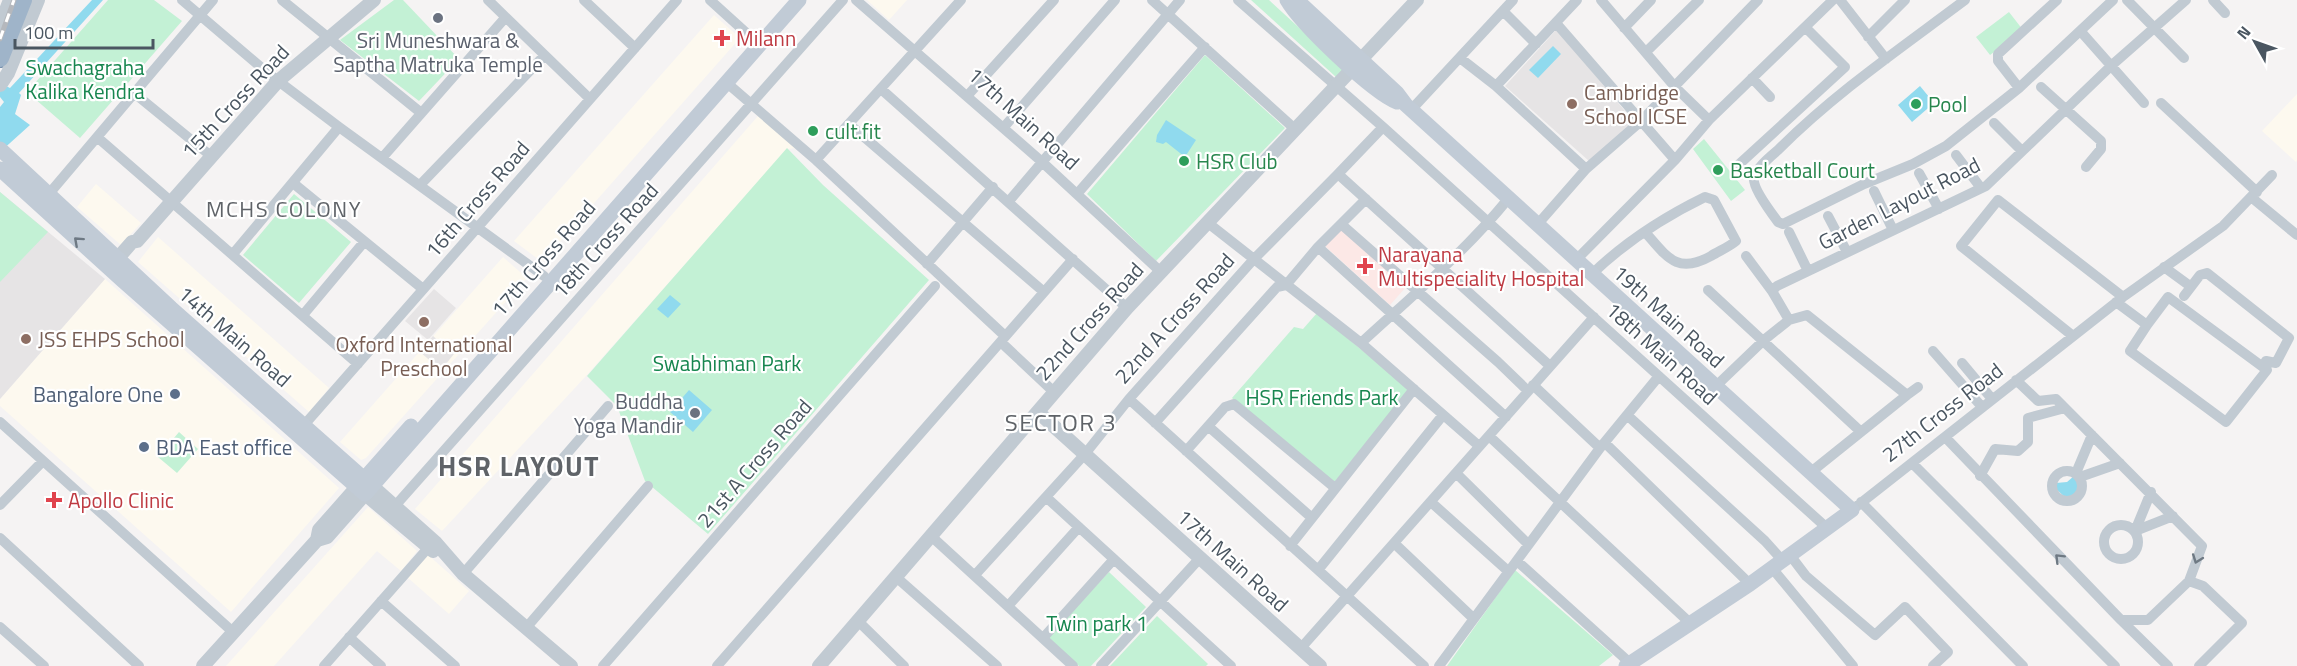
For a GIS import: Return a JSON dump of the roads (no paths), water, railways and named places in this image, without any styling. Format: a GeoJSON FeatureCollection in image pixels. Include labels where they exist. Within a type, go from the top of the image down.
{"type":"FeatureCollection","features":[{"type":"Feature","properties":{"kind":"highway"},"geometry":{"type":"LineString","coordinates":[[0,58],[23,0]]}},
{"type":"Feature","properties":{"kind":"main road","name":"17th Cross Road"},"geometry":{"type":"LineString","coordinates":[[365,486],[544,276],[787,0]]}},
{"type":"Feature","properties":{"kind":"main road","name":"17th Cross Road"},"geometry":{"type":"LineString","coordinates":[[365,486],[735,89],[799,0]]}},
{"type":"Feature","properties":{"kind":"main road","name":"19th Main Road"},"geometry":{"type":"LineString","coordinates":[[1287,0],[1294,12],[1357,64],[1398,93],[1408,108],[1810,472],[1856,506]]}},
{"type":"Feature","properties":{"kind":"main road","name":"19th Main Road"},"geometry":{"type":"LineString","coordinates":[[1293,0],[1301,4],[1357,64]]}},
{"type":"Feature","properties":{"kind":"main road","name":"14th Main Road"},"geometry":{"type":"LineString","coordinates":[[1,150],[48,195],[116,267],[365,486]]}},
{"type":"Feature","properties":{"kind":"main road","name":"14th Main Road"},"geometry":{"type":"LineString","coordinates":[[0,169],[305,424],[365,486]]}},
{"type":"Feature","properties":{"kind":"main road","name":"27th Cross Road"},"geometry":{"type":"LineString","coordinates":[[1633,664],[1689,622],[1750,584],[1856,506]]}},
{"type":"Feature","properties":{"kind":"street"},"geometry":{"type":"LineString","coordinates":[[0,25],[10,0]]}},
{"type":"Feature","properties":{"kind":"street"},"geometry":{"type":"LineString","coordinates":[[0,85],[8,73],[38,0]]}},
{"type":"Feature","properties":{"kind":"street"},"geometry":{"type":"LineString","coordinates":[[182,0],[278,81],[479,226],[544,276]]}},
{"type":"Feature","properties":{"kind":"street"},"geometry":{"type":"LineString","coordinates":[[48,195],[213,0]]}},
{"type":"Feature","properties":{"kind":"street"},"geometry":{"type":"LineString","coordinates":[[282,0],[420,112]]}},
{"type":"Feature","properties":{"kind":"street","name":"15th Cross Road"},"geometry":{"type":"LineString","coordinates":[[116,267],[139,247],[137,241],[278,81],[374,0]]}},
{"type":"Feature","properties":{"kind":"street"},"geometry":{"type":"LineString","coordinates":[[488,0],[590,99]]}},
{"type":"Feature","properties":{"kind":"street"},"geometry":{"type":"LineString","coordinates":[[584,0],[635,48]]}},
{"type":"Feature","properties":{"kind":"street","name":"16th Cross Road"},"geometry":{"type":"LineString","coordinates":[[305,424],[677,0]]}},
{"type":"Feature","properties":{"kind":"street"},"geometry":{"type":"LineString","coordinates":[[710,0],[753,39]]}},
{"type":"Feature","properties":{"kind":"street","name":"18th Cross Road"},"geometry":{"type":"LineString","coordinates":[[395,506],[843,0]]}},
{"type":"Feature","properties":{"kind":"street","name":"17th Main Road"},"geometry":{"type":"LineString","coordinates":[[856,0],[1004,127],[1161,272]]}},
{"type":"Feature","properties":{"kind":"street"},"geometry":{"type":"LineString","coordinates":[[816,160],[962,0]]}},
{"type":"Feature","properties":{"kind":"street"},"geometry":{"type":"LineString","coordinates":[[968,95],[1054,0]]}},
{"type":"Feature","properties":{"kind":"street"},"geometry":{"type":"LineString","coordinates":[[1004,127],[1115,0]]}},
{"type":"Feature","properties":{"kind":"street"},"geometry":{"type":"LineString","coordinates":[[1152,0],[1296,130]]}},
{"type":"Feature","properties":{"kind":"street"},"geometry":{"type":"LineString","coordinates":[[1009,201],[1041,160],[1180,0]]}},
{"type":"Feature","properties":{"kind":"street","name":"18th Main Road"},"geometry":{"type":"LineString","coordinates":[[1238,0],[1489,222],[1827,528]]}},
{"type":"Feature","properties":{"kind":"street","name":"22nd Cross Road"},"geometry":{"type":"LineString","coordinates":[[819,666],[1127,308],[1417,0]]}},
{"type":"Feature","properties":{"kind":"street"},"geometry":{"type":"LineString","coordinates":[[1408,108],[1460,58],[1513,0]]}},
{"type":"Feature","properties":{"kind":"street"},"geometry":{"type":"LineString","coordinates":[[1496,86],[1577,0]]}},
{"type":"Feature","properties":{"kind":"street"},"geometry":{"type":"LineString","coordinates":[[1601,0],[1647,51],[1675,87],[1709,120]]}},
{"type":"Feature","properties":{"kind":"street"},"geometry":{"type":"LineString","coordinates":[[1624,28],[1651,0]]}},
{"type":"Feature","properties":{"kind":"street"},"geometry":{"type":"LineString","coordinates":[[1647,51],[1699,0]]}},
{"type":"Feature","properties":{"kind":"street"},"geometry":{"type":"LineString","coordinates":[[1537,225],[1586,169],[1640,122],[1758,0]]}},
{"type":"Feature","properties":{"kind":"street"},"geometry":{"type":"LineString","coordinates":[[1576,260],[1675,160],[1709,120],[1833,0]]}},
{"type":"Feature","properties":{"kind":"street"},"geometry":{"type":"LineString","coordinates":[[1840,0],[1886,59]]}},
{"type":"Feature","properties":{"kind":"street"},"geometry":{"type":"LineString","coordinates":[[1868,37],[1905,0]]}},
{"type":"Feature","properties":{"kind":"street"},"geometry":{"type":"LineString","coordinates":[[1965,0],[1804,124],[1760,168],[1755,176],[1755,185],[1778,222],[1783,224],[1864,184],[1919,161],[1959,137],[2019,88],[2114,0]]}},
{"type":"Feature","properties":{"kind":"street"},"geometry":{"type":"LineString","coordinates":[[2019,88],[1998,62],[1998,54],[2057,0]]}},
{"type":"Feature","properties":{"kind":"street"},"geometry":{"type":"LineString","coordinates":[[2127,0],[2184,58]]}},
{"type":"Feature","properties":{"kind":"street","name":"Garden Layout Road"},"geometry":{"type":"LineString","coordinates":[[1772,291],[1808,271],[1981,188],[2112,65],[2186,0]]}},
{"type":"Feature","properties":{"kind":"street"},"geometry":{"type":"LineString","coordinates":[[2213,0],[2225,13]]}},
{"type":"Feature","properties":{"kind":"street"},"geometry":{"type":"LineString","coordinates":[[1503,11],[1536,44]]}},
{"type":"Feature","properties":{"kind":"street"},"geometry":{"type":"LineString","coordinates":[[382,158],[420,112],[505,18]]}},
{"type":"Feature","properties":{"kind":"street"},"geometry":{"type":"LineString","coordinates":[[1556,23],[1675,160]]}},
{"type":"Feature","properties":{"kind":"street"},"geometry":{"type":"LineString","coordinates":[[1735,168],[1845,67],[1806,28]]}},
{"type":"Feature","properties":{"kind":"street"},"geometry":{"type":"LineString","coordinates":[[2083,34],[2144,103]]}},
{"type":"Feature","properties":{"kind":"street"},"geometry":{"type":"LineString","coordinates":[[1077,194],[1205,47]]}},
{"type":"Feature","properties":{"kind":"street"},"geometry":{"type":"LineString","coordinates":[[420,185],[544,56]]}},
{"type":"Feature","properties":{"kind":"street"},"geometry":{"type":"LineString","coordinates":[[1460,58],[1496,86],[1586,169]]}},
{"type":"Feature","properties":{"kind":"street"},"geometry":{"type":"LineString","coordinates":[[1752,78],[1770,97]]}},
{"type":"Feature","properties":{"kind":"street"},"geometry":{"type":"LineString","coordinates":[[2041,87],[2102,145],[2086,167]]}},
{"type":"Feature","properties":{"kind":"street"},"geometry":{"type":"LineString","coordinates":[[735,89],[816,160],[927,264],[1054,392]]}},
{"type":"Feature","properties":{"kind":"street"},"geometry":{"type":"LineString","coordinates":[[881,89],[1127,308]]}},
{"type":"Feature","properties":{"kind":"street"},"geometry":{"type":"LineString","coordinates":[[134,93],[211,156]]}},
{"type":"Feature","properties":{"kind":"street"},"geometry":{"type":"LineString","coordinates":[[2161,103],[2297,235]]}},
{"type":"Feature","properties":{"kind":"street"},"geometry":{"type":"LineString","coordinates":[[1994,123],[2022,151]]}},
{"type":"Feature","properties":{"kind":"street"},"geometry":{"type":"LineString","coordinates":[[849,124],[1044,292]]}},
{"type":"Feature","properties":{"kind":"street"},"geometry":{"type":"LineString","coordinates":[[233,254],[339,127]]}},
{"type":"Feature","properties":{"kind":"street","name":"22nd A Cross Road"},"geometry":{"type":"LineString","coordinates":[[975,575],[1085,454],[1129,399],[1253,260],[1383,127]]}},
{"type":"Feature","properties":{"kind":"street"},"geometry":{"type":"LineString","coordinates":[[97,137],[358,364]]}},
{"type":"Feature","properties":{"kind":"street"},"geometry":{"type":"LineString","coordinates":[[1956,155],[1981,188]]}},
{"type":"Feature","properties":{"kind":"street"},"geometry":{"type":"LineString","coordinates":[[1919,173],[1939,209]]}},
{"type":"Feature","properties":{"kind":"street"},"geometry":{"type":"LineString","coordinates":[[1338,174],[1550,366]]}},
{"type":"Feature","properties":{"kind":"street","name":"27th Cross Road"},"geometry":{"type":"LineString","coordinates":[[1856,506],[2119,299],[2223,226],[2272,175]]}},
{"type":"Feature","properties":{"kind":"street"},"geometry":{"type":"LineString","coordinates":[[293,183],[423,289]]}},
{"type":"Feature","properties":{"kind":"street"},"geometry":{"type":"LineString","coordinates":[[927,264],[993,187]]}},
{"type":"Feature","properties":{"kind":"street"},"geometry":{"type":"LineString","coordinates":[[1874,191],[1893,230]]}},
{"type":"Feature","properties":{"kind":"street"},"geometry":{"type":"LineString","coordinates":[[1592,274],[1616,250],[1645,232],[1706,197],[1714,200],[1736,237],[1732,244],[1697,264],[1688,266],[1668,258],[1645,232]]}},
{"type":"Feature","properties":{"kind":"street"},"geometry":{"type":"LineString","coordinates":[[1155,423],[1277,287],[1286,285],[1318,247],[1366,199]]}},
{"type":"Feature","properties":{"kind":"street"},"geometry":{"type":"LineString","coordinates":[[1361,343],[1489,222],[1508,199]]}},
{"type":"Feature","properties":{"kind":"street"},"geometry":{"type":"LineString","coordinates":[[2073,336],[1960,246],[1998,200],[2119,299],[2147,325]]}},
{"type":"Feature","properties":{"kind":"street"},"geometry":{"type":"LineString","coordinates":[[1828,216],[1847,252]]}},
{"type":"Feature","properties":{"kind":"street"},"geometry":{"type":"LineString","coordinates":[[1208,223],[1361,343],[1479,446]]}},
{"type":"Feature","properties":{"kind":"street"},"geometry":{"type":"LineString","coordinates":[[1341,224],[1530,388],[1602,446],[1750,584]]}},
{"type":"Feature","properties":{"kind":"street"},"geometry":{"type":"LineString","coordinates":[[1605,231],[1616,250]]}},
{"type":"Feature","properties":{"kind":"street"},"geometry":{"type":"LineString","coordinates":[[1789,232],[1808,271]]}},
{"type":"Feature","properties":{"kind":"street"},"geometry":{"type":"LineString","coordinates":[[303,315],[364,242]]}},
{"type":"Feature","properties":{"kind":"street"},"geometry":{"type":"LineString","coordinates":[[1318,247],[1506,417]]}},
{"type":"Feature","properties":{"kind":"street"},"geometry":{"type":"LineString","coordinates":[[1746,256],[1772,291],[1789,320]]}},
{"type":"Feature","properties":{"kind":"street"},"geometry":{"type":"LineString","coordinates":[[717,666],[1005,341],[1073,259]]}},
{"type":"Feature","properties":{"kind":"street"},"geometry":{"type":"LineString","coordinates":[[2164,267],[2187,291],[2200,274],[2207,273],[2289,338],[2276,363],[2266,361]]}},
{"type":"Feature","properties":{"kind":"street","name":"21st A Cross Road"},"geometry":{"type":"LineString","coordinates":[[603,666],[935,286]]}},
{"type":"Feature","properties":{"kind":"street"},"geometry":{"type":"LineString","coordinates":[[1708,290],[1860,431]]}},
{"type":"Feature","properties":{"kind":"street"},"geometry":{"type":"LineString","coordinates":[[2168,297],[2266,370],[2226,422],[2130,351],[2147,325],[2168,297]]}},
{"type":"Feature","properties":{"kind":"street"},"geometry":{"type":"LineString","coordinates":[[1716,386],[1764,340],[1789,320],[1807,315],[1906,395]]}},
{"type":"Feature","properties":{"kind":"street"},"geometry":{"type":"LineString","coordinates":[[1301,648],[1432,503],[1479,446],[1594,317]]}},
{"type":"Feature","properties":{"kind":"street"},"geometry":{"type":"LineString","coordinates":[[1933,351],[1982,407]]}},
{"type":"Feature","properties":{"kind":"street"},"geometry":{"type":"LineString","coordinates":[[1962,363],[1992,399]]}},
{"type":"Feature","properties":{"kind":"street"},"geometry":{"type":"LineString","coordinates":[[1439,666],[1602,446],[1659,376]]}},
{"type":"Feature","properties":{"kind":"street"},"geometry":{"type":"LineString","coordinates":[[1963,384],[1974,376]]}},
{"type":"Feature","properties":{"kind":"street"},"geometry":{"type":"LineString","coordinates":[[2016,380],[2038,401],[2056,399],[2151,492],[2202,546],[2189,581],[2148,620],[2121,620]]}},
{"type":"Feature","properties":{"kind":"street"},"geometry":{"type":"LineString","coordinates":[[1810,472],[1918,387]]}},
{"type":"Feature","properties":{"kind":"street"},"geometry":{"type":"LineString","coordinates":[[1290,546],[1414,389]]}},
{"type":"Feature","properties":{"kind":"street"},"geometry":{"type":"LineString","coordinates":[[1129,399],[1424,666]]}},
{"type":"Feature","properties":{"kind":"street"},"geometry":{"type":"LineString","coordinates":[[463,574],[608,406]]}},
{"type":"Feature","properties":{"kind":"street"},"geometry":{"type":"LineString","coordinates":[[1186,451],[1225,407],[1238,406],[1335,488]]}},
{"type":"Feature","properties":{"kind":"street"},"geometry":{"type":"LineString","coordinates":[[1980,476],[1995,449],[2018,451],[2028,442],[2028,418],[2065,408]]}},
{"type":"Feature","properties":{"kind":"street","name":"17th Main Road"},"geometry":{"type":"LineString","coordinates":[[1038,412],[1320,666]]}},
{"type":"Feature","properties":{"kind":"street"},"geometry":{"type":"LineString","coordinates":[[1317,570],[1443,414]]}},
{"type":"Feature","properties":{"kind":"street"},"geometry":{"type":"LineString","coordinates":[[1627,415],[1765,541],[1782,561],[1806,576],[1875,634],[1905,607],[1948,652],[1933,666]]}},
{"type":"Feature","properties":{"kind":"street"},"geometry":{"type":"LineString","coordinates":[[0,422],[233,632]]}},
{"type":"Feature","properties":{"kind":"street"},"geometry":{"type":"LineString","coordinates":[[1208,426],[1312,518]]}},
{"type":"Feature","properties":{"kind":"street"},"geometry":{"type":"LineString","coordinates":[[2092,435],[2078,475],[2120,463]]}},
{"type":"Feature","properties":{"kind":"street"},"geometry":{"type":"LineString","coordinates":[[1489,436],[1689,622]]}},
{"type":"Feature","properties":{"kind":"street"},"geometry":{"type":"LineString","coordinates":[[1945,437],[1980,476],[2168,666]]}},
{"type":"Feature","properties":{"kind":"street"},"geometry":{"type":"LineString","coordinates":[[0,505],[43,461]]}},
{"type":"Feature","properties":{"kind":"street"},"geometry":{"type":"LineString","coordinates":[[1912,463],[2115,666]]}},
{"type":"Feature","properties":{"kind":"street"},"geometry":{"type":"LineString","coordinates":[[1456,473],[1528,544]]}},
{"type":"Feature","properties":{"kind":"street","name":"14th Main Road"},"geometry":{"type":"LineString","coordinates":[[365,486],[395,506],[436,543],[443,554],[463,574],[571,666]]}},
{"type":"Feature","properties":{"kind":"street","name":"14th Main Road"},"geometry":{"type":"LineString","coordinates":[[365,486],[426,551],[443,554]]}},
{"type":"Feature","properties":{"kind":"street","name":"17th Cross Road"},"geometry":{"type":"LineString","coordinates":[[203,666],[317,540],[327,537],[365,486]]}},
{"type":"Feature","properties":{"kind":"street"},"geometry":{"type":"LineString","coordinates":[[526,628],[648,486]]}},
{"type":"Feature","properties":{"kind":"street"},"geometry":{"type":"LineString","coordinates":[[2151,492],[2134,531],[2173,516]]}},
{"type":"Feature","properties":{"kind":"street"},"geometry":{"type":"LineString","coordinates":[[1046,497],[1231,666]]}},
{"type":"Feature","properties":{"kind":"street"},"geometry":{"type":"LineString","coordinates":[[1432,503],[1508,571]]}},
{"type":"Feature","properties":{"kind":"street"},"geometry":{"type":"LineString","coordinates":[[1856,506],[2023,666]]}},
{"type":"Feature","properties":{"kind":"street"},"geometry":{"type":"LineString","coordinates":[[1008,606],[1079,527]]}},
{"type":"Feature","properties":{"kind":"street"},"geometry":{"type":"LineString","coordinates":[[931,536],[1073,666]]}},
{"type":"Feature","properties":{"kind":"street"},"geometry":{"type":"LineString","coordinates":[[0,538],[139,666]]}},
{"type":"Feature","properties":{"kind":"street"},"geometry":{"type":"LineString","coordinates":[[1395,544],[1473,618]]}},
{"type":"Feature","properties":{"kind":"street"},"geometry":{"type":"LineString","coordinates":[[324,666],[426,551]]}},
{"type":"Feature","properties":{"kind":"street"},"geometry":{"type":"LineString","coordinates":[[1101,666],[1200,558]]}},
{"type":"Feature","properties":{"kind":"street"},"geometry":{"type":"LineString","coordinates":[[1043,638],[1114,559]]}},
{"type":"Feature","properties":{"kind":"street"},"geometry":{"type":"LineString","coordinates":[[1516,561],[1633,664]]}},
{"type":"Feature","properties":{"kind":"street"},"geometry":{"type":"LineString","coordinates":[[1782,561],[1787,588],[1853,666]]}},
{"type":"Feature","properties":{"kind":"street"},"geometry":{"type":"LineString","coordinates":[[1787,588],[1806,576]]}},
{"type":"Feature","properties":{"kind":"street"},"geometry":{"type":"LineString","coordinates":[[896,577],[997,666]]}},
{"type":"Feature","properties":{"kind":"street"},"geometry":{"type":"LineString","coordinates":[[2189,581],[2203,585],[2242,623],[2199,666]]}},
{"type":"Feature","properties":{"kind":"street"},"geometry":{"type":"LineString","coordinates":[[381,601],[455,666]]}},
{"type":"Feature","properties":{"kind":"street"},"geometry":{"type":"LineString","coordinates":[[858,621],[896,663]]}},
{"type":"Feature","properties":{"kind":"street"},"geometry":{"type":"LineString","coordinates":[[0,627],[44,666]]}},
{"type":"Feature","properties":{"kind":"street"},"geometry":{"type":"LineString","coordinates":[[349,638],[381,666]]}},
{"type":"Feature","properties":{"kind":"street"},"geometry":{"type":"LineString","coordinates":[[1212,666],[1220,658]]}},
{"type":"Feature","properties":{"kind":"water"},"geometry":{"type":"Polygon","coordinates":[[[92,0],[103,0],[19,93],[21,95],[15,114],[30,125],[0,152],[0,107],[4,102],[0,97],[0,83],[10,88],[92,0]]]}},
{"type":"Feature","properties":{"kind":"water"},"geometry":{"type":"Polygon","coordinates":[[[1553,46],[1561,54],[1538,78],[1529,70],[1553,46]]]}},
{"type":"Feature","properties":{"kind":"water","name":"Pool"},"geometry":{"type":"Polygon","coordinates":[[[1920,86],[1934,103],[1912,122],[1898,105],[1920,86]]]}},
{"type":"Feature","properties":{"kind":"water"},"geometry":{"type":"Polygon","coordinates":[[[1166,120],[1196,140],[1185,157],[1166,142],[1163,144],[1156,142],[1157,135],[1166,120]]]}},
{"type":"Feature","properties":{"kind":"water"},"geometry":{"type":"Polygon","coordinates":[[[670,295],[681,304],[668,318],[657,309],[670,295]]]}},
{"type":"Feature","properties":{"kind":"water"},"geometry":{"type":"Polygon","coordinates":[[[689,390],[712,410],[693,432],[670,412],[689,390]]]}},
{"type":"Feature","properties":{"kind":"water"},"geometry":{"type":"Polygon","coordinates":[[[2074,476],[2078,477],[2077,485],[2081,492],[2069,501],[2054,487],[2056,483],[2067,482],[2074,476]]]}},
{"type":"Feature","properties":{"kind":"railway"},"geometry":{"type":"LineString","coordinates":[[0,39],[14,0]]}},
{"type":"Feature","properties":{"kind":"place","name":"Sri Muneshwara & Saptha Matruka Temple"},"geometry":{"type":"Point","coordinates":[438,18]}},
{"type":"Feature","properties":{"kind":"place","name":"Milann"},"geometry":{"type":"Point","coordinates":[722,38]}},
{"type":"Feature","properties":{"kind":"place","name":"Cambridge School ICSE"},"geometry":{"type":"Point","coordinates":[1572,104]}},
{"type":"Feature","properties":{"kind":"place","name":"Pool"},"geometry":{"type":"Point","coordinates":[1916,104]}},
{"type":"Feature","properties":{"kind":"place","name":"cult.fit"},"geometry":{"type":"Point","coordinates":[813,131]}},
{"type":"Feature","properties":{"kind":"place","name":"HSR Club"},"geometry":{"type":"Point","coordinates":[1184,161]}},
{"type":"Feature","properties":{"kind":"place","name":"Basketball Court"},"geometry":{"type":"Point","coordinates":[1718,170]}},
{"type":"Feature","properties":{"kind":"place","name":"Narayana Multispeciality Hospital"},"geometry":{"type":"Point","coordinates":[1365,266]}},
{"type":"Feature","properties":{"kind":"place","name":"Oxford International Preschool"},"geometry":{"type":"Point","coordinates":[424,322]}},
{"type":"Feature","properties":{"kind":"place","name":"JSS EHPS School"},"geometry":{"type":"Point","coordinates":[26,339]}},
{"type":"Feature","properties":{"kind":"place","name":"Bangalore One"},"geometry":{"type":"Point","coordinates":[175,394]}},
{"type":"Feature","properties":{"kind":"place","name":"Buddha Yoga Mandir"},"geometry":{"type":"Point","coordinates":[695,413]}},
{"type":"Feature","properties":{"kind":"place","name":"BDA East office"},"geometry":{"type":"Point","coordinates":[144,447]}},
{"type":"Feature","properties":{"kind":"place","name":"Apollo Clinic"},"geometry":{"type":"Point","coordinates":[54,500]}},
{"type":"Feature","properties":{"kind":"district","name":"MCHS COLONY"},"geometry":{"type":"Point","coordinates":[284,209]}},
{"type":"Feature","properties":{"kind":"district","name":"SECTOR 3"},"geometry":{"type":"Point","coordinates":[1061,422]}},
{"type":"Feature","properties":{"kind":"district","name":"HSR LAYOUT"},"geometry":{"type":"Point","coordinates":[519,465]}},
{"type":"Feature","properties":{"kind":"park label","name":"Swachagraha Kalika Kendra"},"geometry":{"type":"Point","coordinates":[85,79]}},
{"type":"Feature","properties":{"kind":"park label","name":"Swabhiman Park"},"geometry":{"type":"Point","coordinates":[727,363]}},
{"type":"Feature","properties":{"kind":"park label","name":"HSR Friends Park"},"geometry":{"type":"Point","coordinates":[1322,397]}},
{"type":"Feature","properties":{"kind":"park label","name":"Twin park 1"},"geometry":{"type":"Point","coordinates":[1097,623]}}]}
